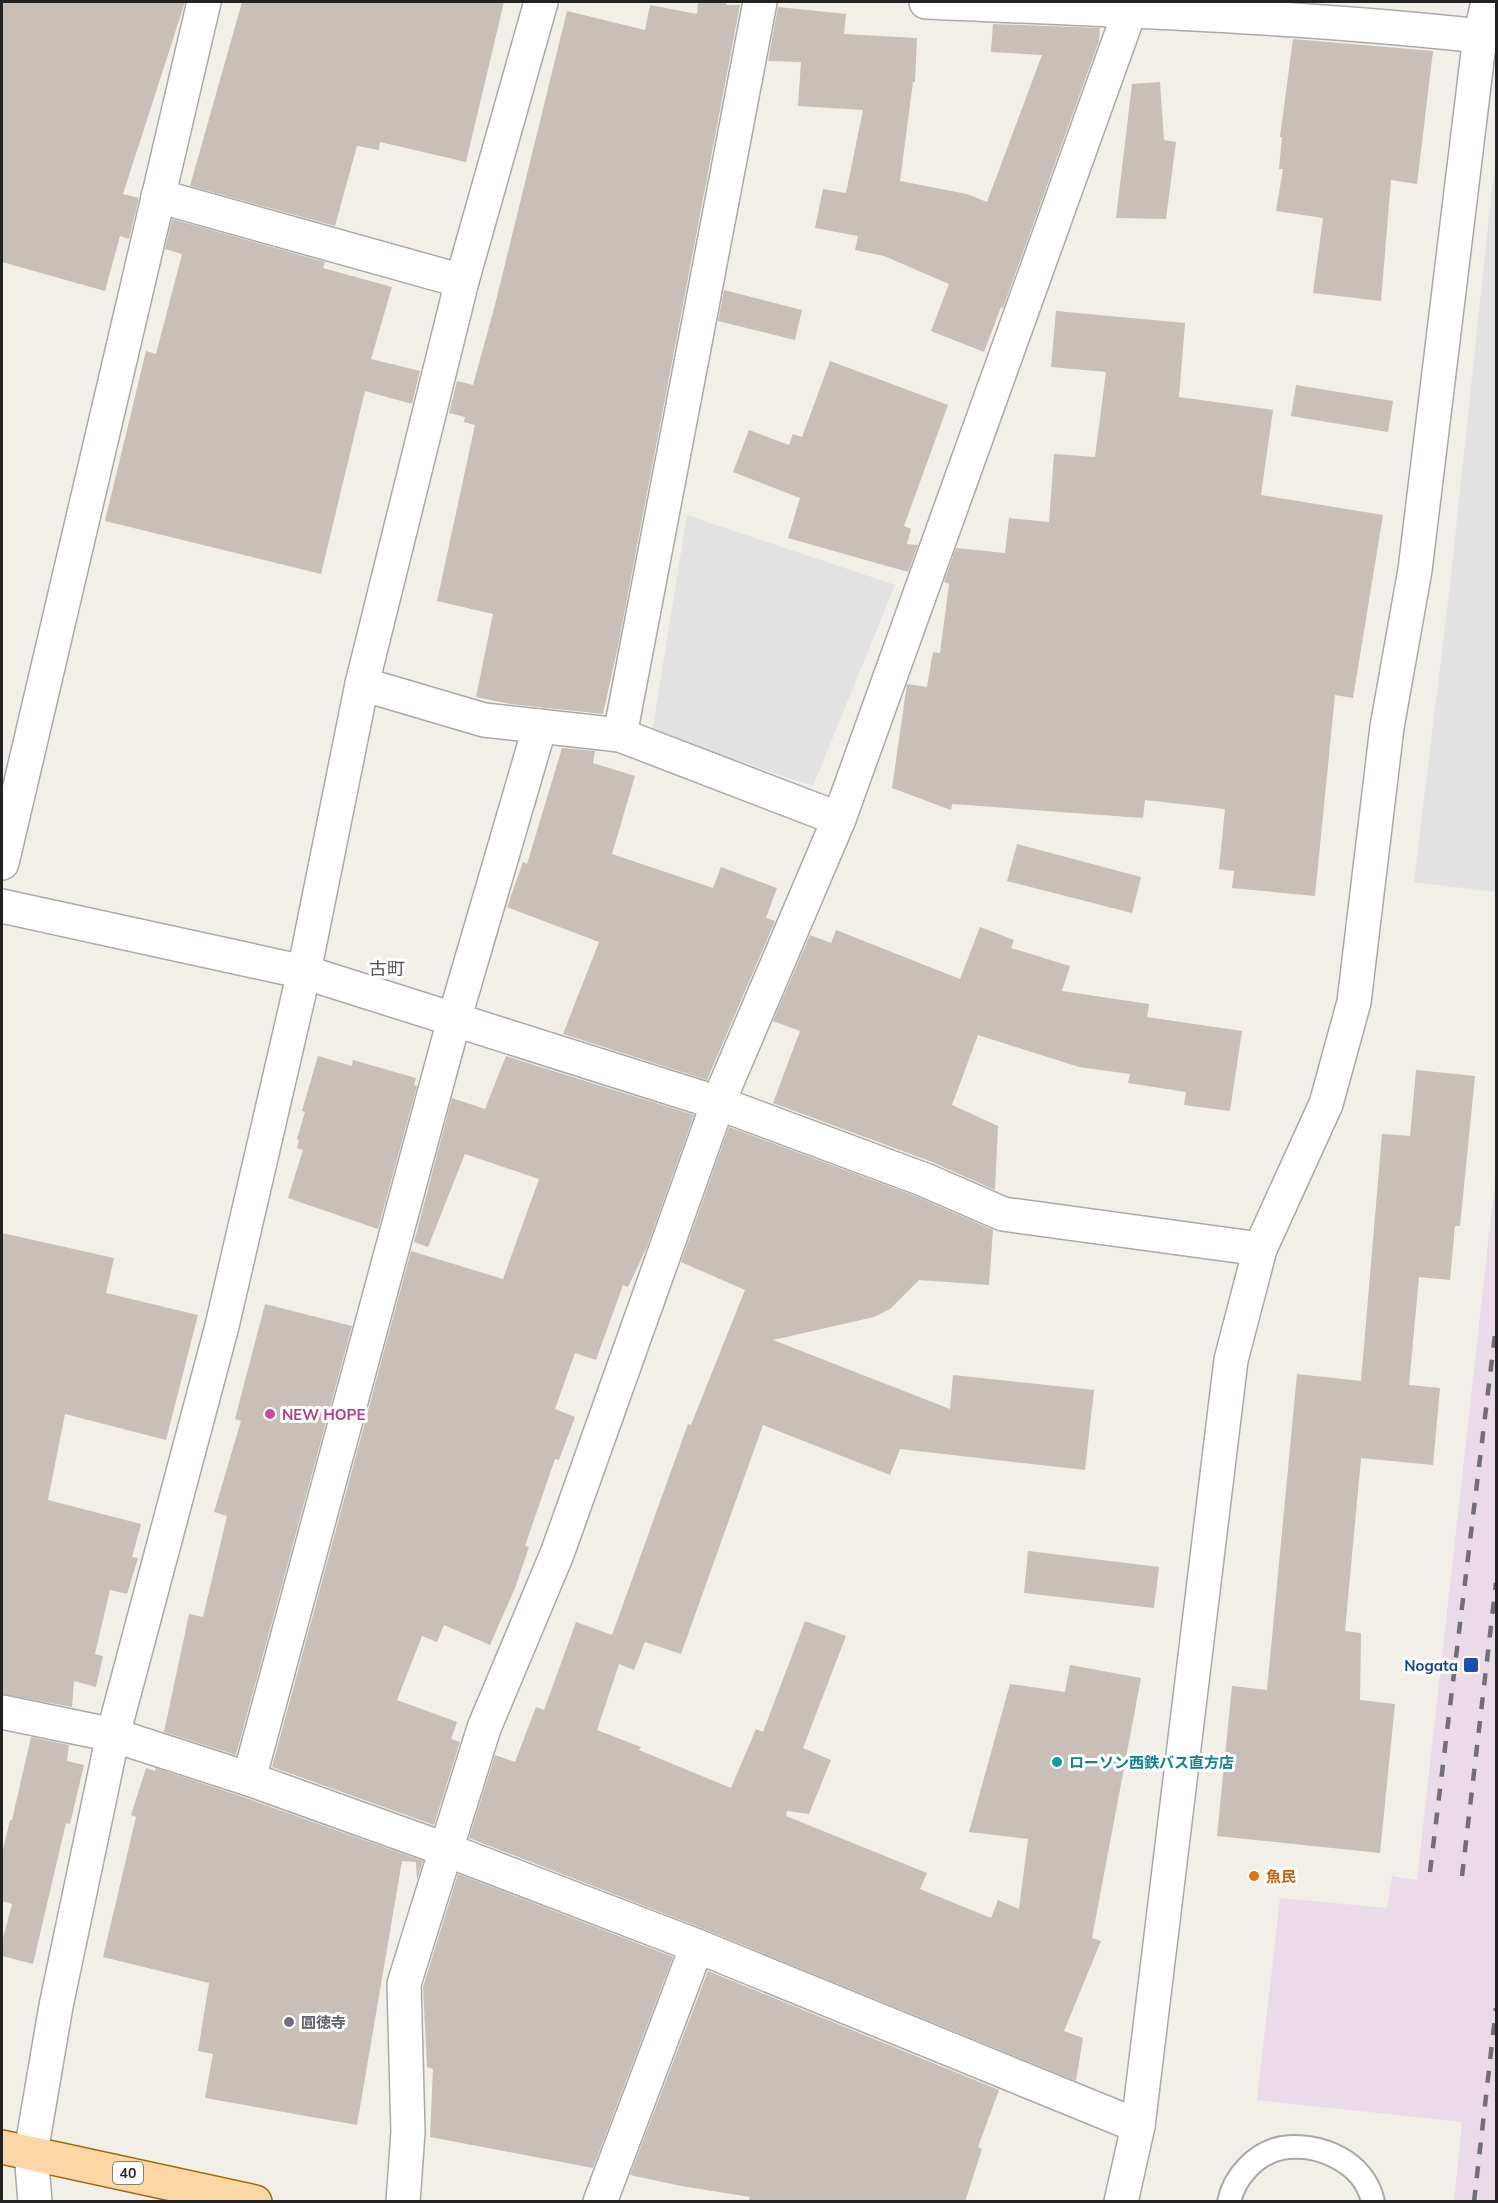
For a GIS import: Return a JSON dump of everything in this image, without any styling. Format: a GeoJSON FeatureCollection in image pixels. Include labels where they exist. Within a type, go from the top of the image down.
{"type":"FeatureCollection","features":[{"type":"Feature","properties":{"kind":"main road","name":"40"},"geometry":{"type":"LineString","coordinates":[[16,2149],[255,2202]]}},
{"type":"Feature","properties":{"kind":"street"},"geometry":{"type":"LineString","coordinates":[[2,863],[204,2]]}},
{"type":"Feature","properties":{"kind":"street"},"geometry":{"type":"LineString","coordinates":[[35,2202],[16,2149],[56,2006],[114,1735],[222,1326],[304,972],[362,684],[462,281],[541,2]]}},
{"type":"Feature","properties":{"kind":"street"},"geometry":{"type":"LineString","coordinates":[[620,735],[760,2]]}},
{"type":"Feature","properties":{"kind":"street"},"geometry":{"type":"LineString","coordinates":[[926,2],[1132,6],[1480,36]]}},
{"type":"Feature","properties":{"kind":"street"},"geometry":{"type":"LineString","coordinates":[[1121,2202],[1138,2126],[1231,1360],[1260,1249],[1326,1104],[1354,1002],[1388,727],[1415,570],[1480,36],[1488,2]]}},
{"type":"Feature","properties":{"kind":"street"},"geometry":{"type":"LineString","coordinates":[[403,2202],[408,2132],[404,1984],[484,1728],[557,1554],[718,1103],[839,819],[1132,6]]}},
{"type":"Feature","properties":{"kind":"street"},"geometry":{"type":"LineString","coordinates":[[158,196],[462,281]]}},
{"type":"Feature","properties":{"kind":"street"},"geometry":{"type":"LineString","coordinates":[[362,684],[484,720],[620,735],[839,819]]}},
{"type":"Feature","properties":{"kind":"street"},"geometry":{"type":"LineString","coordinates":[[249,1779],[454,1020],[540,726]]}},
{"type":"Feature","properties":{"kind":"street"},"geometry":{"type":"LineString","coordinates":[[2,906],[304,972],[718,1103],[925,1179],[1004,1214],[1260,1249]]}},
{"type":"Feature","properties":{"kind":"street"},"geometry":{"type":"LineString","coordinates":[[2,1712],[114,1735],[249,1779],[447,1850],[696,1946],[1138,2126]]}},
{"type":"Feature","properties":{"kind":"street"},"geometry":{"type":"LineString","coordinates":[[600,2202],[696,1946]]}},
{"type":"Feature","properties":{"kind":"lane"},"geometry":{"type":"LineString","coordinates":[[1229,2202],[1240,2176],[1258,2158],[1281,2148],[1310,2149],[1337,2156],[1359,2172],[1373,2202]]}},
{"type":"Feature","properties":{"kind":"shaded area"},"geometry":{"type":"Polygon","coordinates":[[[1496,151],[1496,892],[1414,882],[1450,585],[1496,151]]]}},
{"type":"Feature","properties":{"kind":"shaded area"},"geometry":{"type":"Polygon","coordinates":[[[687,515],[895,585],[813,786],[652,732],[687,515]]]}},
{"type":"Feature","properties":{"kind":"shaded area"},"geometry":{"type":"Polygon","coordinates":[[[1496,1172],[1496,2201],[1454,2202],[1462,2122],[1257,2100],[1280,1898],[1387,1908],[1392,1876],[1417,1880],[1496,1172]]]}},
{"type":"Feature","properties":{"kind":"building"},"geometry":{"type":"Polygon","coordinates":[[[2,2],[185,2],[123,194],[139,198],[129,239],[120,236],[105,291],[2,262],[2,2]]]}},
{"type":"Feature","properties":{"kind":"building"},"geometry":{"type":"Polygon","coordinates":[[[242,2],[504,2],[466,162],[380,142],[379,150],[357,146],[335,226],[190,186],[242,2]]]}},
{"type":"Feature","properties":{"kind":"building"},"geometry":{"type":"Polygon","coordinates":[[[698,2],[725,2],[727,5],[740,5],[618,646],[603,714],[510,704],[476,697],[493,614],[437,601],[475,425],[464,422],[465,417],[449,413],[457,381],[473,385],[495,305],[567,11],[645,30],[650,5],[697,14],[698,2]]]}},
{"type":"Feature","properties":{"kind":"building"},"geometry":{"type":"Polygon","coordinates":[[[778,7],[846,14],[844,34],[917,38],[915,82],[913,82],[900,181],[967,194],[987,202],[1042,55],[991,52],[993,24],[1100,28],[1099,41],[1003,308],[1001,307],[984,352],[931,331],[949,284],[884,256],[855,250],[858,236],[815,228],[823,189],[846,193],[863,110],[798,106],[801,62],[768,61],[778,7]]]}},
{"type":"Feature","properties":{"kind":"building"},"geometry":{"type":"Polygon","coordinates":[[[1293,39],[1433,51],[1417,184],[1391,180],[1381,301],[1313,293],[1323,218],[1276,211],[1283,169],[1279,169],[1282,137],[1280,137],[1293,39]]]}},
{"type":"Feature","properties":{"kind":"building"},"geometry":{"type":"Polygon","coordinates":[[[1160,82],[1164,140],[1176,142],[1166,219],[1116,218],[1132,84],[1160,82]]]}},
{"type":"Feature","properties":{"kind":"building"},"geometry":{"type":"Polygon","coordinates":[[[172,219],[325,262],[323,268],[392,287],[371,359],[420,371],[412,404],[365,391],[321,574],[105,521],[146,351],[156,354],[182,254],[165,249],[172,219]]]}},
{"type":"Feature","properties":{"kind":"building"},"geometry":{"type":"Polygon","coordinates":[[[724,290],[802,310],[795,340],[718,321],[724,290]]]}},
{"type":"Feature","properties":{"kind":"building"},"geometry":{"type":"Polygon","coordinates":[[[1056,311],[1185,323],[1179,397],[1273,410],[1261,495],[1383,515],[1353,698],[1335,695],[1315,896],[1232,888],[1234,871],[1219,869],[1225,809],[1145,800],[1143,818],[952,804],[951,810],[892,788],[907,684],[927,687],[933,652],[940,653],[949,584],[944,582],[956,548],[1005,553],[1009,518],[1049,522],[1054,454],[1095,457],[1106,372],[1051,367],[1056,311]]]}},
{"type":"Feature","properties":{"kind":"building"},"geometry":{"type":"Polygon","coordinates":[[[830,361],[948,405],[904,526],[911,529],[907,544],[918,545],[908,572],[788,538],[800,498],[733,472],[749,430],[789,445],[793,434],[802,437],[830,361]]]}},
{"type":"Feature","properties":{"kind":"building"},"geometry":{"type":"Polygon","coordinates":[[[1296,385],[1393,401],[1388,432],[1291,416],[1296,385]]]}},
{"type":"Feature","properties":{"kind":"building"},"geometry":{"type":"Polygon","coordinates":[[[562,748],[595,751],[593,763],[635,776],[612,854],[713,888],[721,867],[777,888],[766,918],[775,921],[707,1080],[563,1034],[599,942],[507,907],[523,862],[527,864],[562,748]]]}},
{"type":"Feature","properties":{"kind":"building"},"geometry":{"type":"Polygon","coordinates":[[[1017,844],[1141,877],[1132,913],[1007,881],[1017,844]]]}},
{"type":"Feature","properties":{"kind":"building"},"geometry":{"type":"Polygon","coordinates":[[[980,927],[1014,940],[1011,948],[1070,966],[1062,991],[1149,1004],[1147,1017],[1242,1031],[1230,1111],[1184,1105],[1186,1092],[1128,1083],[1130,1074],[1079,1067],[978,1035],[952,1105],[998,1126],[995,1190],[932,1162],[773,1103],[800,1031],[773,1021],[810,935],[831,943],[836,930],[960,979],[980,927]]]}},
{"type":"Feature","properties":{"kind":"building"},"geometry":{"type":"Polygon","coordinates":[[[318,1056],[352,1066],[353,1060],[416,1078],[414,1085],[417,1086],[378,1229],[288,1198],[303,1150],[297,1148],[299,1140],[297,1139],[305,1112],[302,1111],[318,1056]]]}},
{"type":"Feature","properties":{"kind":"building"},"geometry":{"type":"Polygon","coordinates":[[[506,1056],[694,1115],[647,1247],[628,1287],[623,1285],[596,1360],[575,1353],[555,1409],[575,1417],[559,1460],[555,1459],[525,1546],[529,1547],[515,1588],[490,1645],[444,1625],[437,1642],[422,1636],[397,1700],[457,1722],[451,1739],[460,1742],[434,1825],[272,1767],[411,1251],[503,1279],[539,1179],[465,1154],[428,1247],[414,1242],[452,1098],[485,1109],[506,1056]]]}},
{"type":"Feature","properties":{"kind":"building"},"geometry":{"type":"Polygon","coordinates":[[[1416,1070],[1475,1076],[1460,1226],[1455,1226],[1450,1280],[1419,1277],[1409,1385],[1440,1388],[1433,1465],[1361,1458],[1345,1631],[1361,1633],[1360,1700],[1395,1704],[1380,1853],[1217,1836],[1232,1686],[1267,1690],[1297,1374],[1361,1381],[1382,1134],[1410,1136],[1416,1070]]]}},
{"type":"Feature","properties":{"kind":"building"},"geometry":{"type":"Polygon","coordinates":[[[729,1127],[918,1197],[993,1230],[989,1285],[919,1280],[890,1309],[874,1317],[773,1340],[950,1409],[953,1375],[1094,1390],[1085,1470],[900,1449],[890,1475],[763,1425],[681,1654],[645,1642],[634,1670],[619,1664],[597,1730],[641,1747],[639,1750],[731,1788],[756,1729],[763,1732],[805,1621],[846,1636],[803,1748],[831,1760],[809,1814],[787,1811],[786,1816],[927,1873],[920,1889],[991,1918],[998,1900],[1019,1909],[1028,1839],[969,1832],[1010,1684],[1065,1692],[1070,1665],[1141,1678],[1092,1938],[1101,1941],[1064,2031],[1083,2038],[1076,2081],[704,1929],[469,1838],[495,1755],[515,1762],[536,1707],[544,1710],[576,1622],[612,1635],[688,1424],[691,1425],[745,1290],[681,1262],[729,1127]]]}},
{"type":"Feature","properties":{"kind":"building"},"geometry":{"type":"Polygon","coordinates":[[[2,1233],[114,1258],[106,1293],[198,1315],[166,1440],[65,1414],[48,1500],[141,1524],[132,1557],[138,1558],[127,1594],[110,1590],[95,1654],[103,1656],[96,1687],[74,1681],[72,1707],[2,1694],[2,1233]]]}},
{"type":"Feature","properties":{"kind":"building"},"geometry":{"type":"Polygon","coordinates":[[[265,1304],[352,1326],[236,1755],[164,1732],[189,1614],[203,1617],[227,1516],[214,1512],[241,1421],[235,1419],[265,1304]]]}},
{"type":"Feature","properties":{"kind":"building"},"geometry":{"type":"Polygon","coordinates":[[[1028,1551],[1159,1567],[1154,1608],[1024,1593],[1028,1551]]]}},
{"type":"Feature","properties":{"kind":"building"},"geometry":{"type":"Polygon","coordinates":[[[31,1737],[69,1745],[67,1761],[84,1765],[70,1824],[66,1823],[33,1964],[2,1956],[2,1942],[12,1904],[2,1901],[2,1854],[31,1737]]]}},
{"type":"Feature","properties":{"kind":"building"},"geometry":{"type":"Polygon","coordinates":[[[146,1768],[155,1771],[156,1768],[243,1797],[423,1861],[417,1880],[416,1862],[402,1861],[357,2125],[205,2098],[213,2054],[198,2051],[209,1983],[103,1957],[136,1817],[131,1815],[146,1768]]]}},
{"type":"Feature","properties":{"kind":"building"},"geometry":{"type":"Polygon","coordinates":[[[458,1874],[673,1957],[593,2168],[430,2137],[433,2069],[427,2067],[423,1987],[458,1874]]]}},
{"type":"Feature","properties":{"kind":"building"},"geometry":{"type":"Polygon","coordinates":[[[708,1971],[999,2090],[978,2147],[982,2149],[965,2202],[748,2202],[750,2197],[630,2175],[708,1971]]]}},
{"type":"Feature","properties":{"kind":"railway"},"geometry":{"type":"LineString","coordinates":[[1430,1872],[1496,1326]]}},
{"type":"Feature","properties":{"kind":"railway"},"geometry":{"type":"LineString","coordinates":[[1462,1876],[1496,1583]]}},
{"type":"Feature","properties":{"kind":"railway"},"geometry":{"type":"LineString","coordinates":[[1474,2202],[1496,2008]]}},
{"type":"Feature","properties":{"kind":"place","name":"NEW HOPE"},"geometry":{"type":"Point","coordinates":[270,1414]}},
{"type":"Feature","properties":{"kind":"place","name":"Nogata"},"geometry":{"type":"Point","coordinates":[1471,1665]}},
{"type":"Feature","properties":{"kind":"place","name":"ローソン西鉄バス直方店"},"geometry":{"type":"Point","coordinates":[1057,1762]}},
{"type":"Feature","properties":{"kind":"place","name":"魚民"},"geometry":{"type":"Point","coordinates":[1254,1876]}},
{"type":"Feature","properties":{"kind":"place","name":"圓徳寺"},"geometry":{"type":"Point","coordinates":[289,2022]}},
{"type":"Feature","properties":{"kind":"district","name":"古町"},"geometry":{"type":"Point","coordinates":[387,968]}}]}
